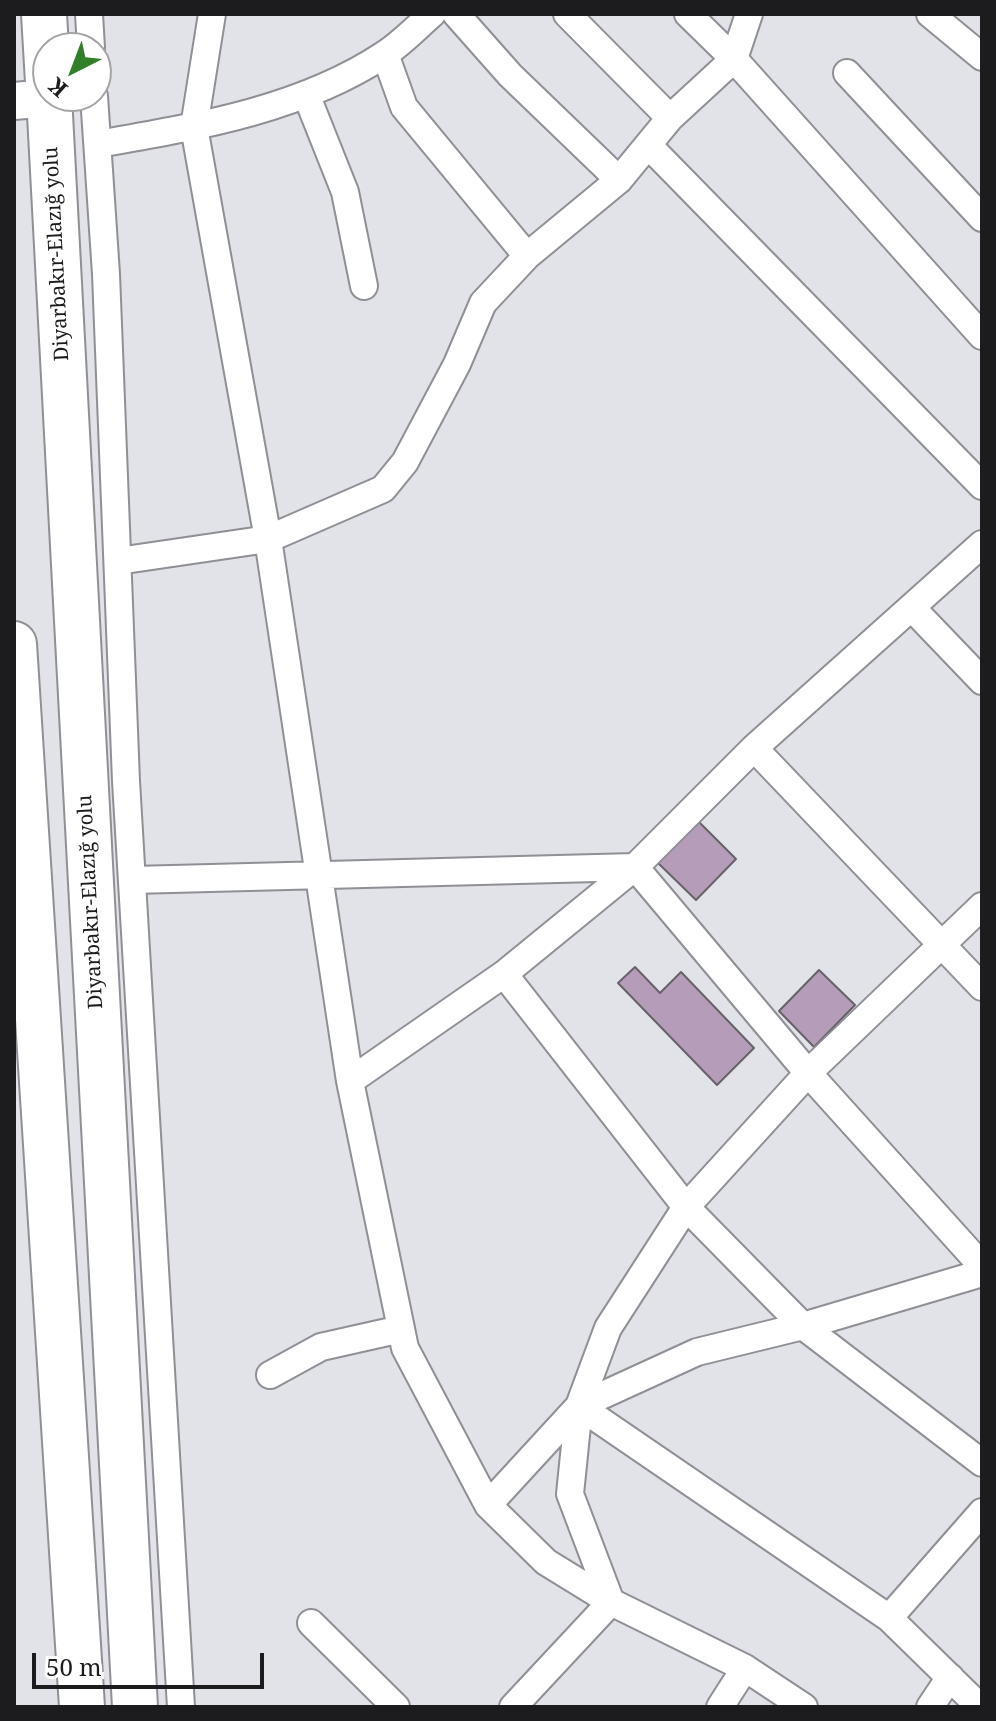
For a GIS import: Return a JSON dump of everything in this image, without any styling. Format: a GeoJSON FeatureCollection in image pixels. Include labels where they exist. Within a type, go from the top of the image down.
{"type":"FeatureCollection","features":[{"type":"Feature","properties":{"kind":"highway","name":"Diyarbakır-Elazığ yolu"},"geometry":{"type":"LineString","coordinates":[[41,112],[135,1707]]}},
{"type":"Feature","properties":{"kind":"highway"},"geometry":{"type":"LineString","coordinates":[[14,644],[82,1707]]}},
{"type":"Feature","properties":{"kind":"street"},"geometry":{"type":"LineString","coordinates":[[212,14],[194,127],[268,539],[350,1081],[405,1348],[488,1505],[546,1562],[611,1602],[745,1668],[804,1707]]}},
{"type":"Feature","properties":{"kind":"street"},"geometry":{"type":"LineString","coordinates":[[98,144],[194,127],[306,94],[385,54],[432,14]]}},
{"type":"Feature","properties":{"kind":"street"},"geometry":{"type":"LineString","coordinates":[[456,14],[510,75],[619,180]]}},
{"type":"Feature","properties":{"kind":"street"},"geometry":{"type":"LineString","coordinates":[[567,14],[670,118]]}},
{"type":"Feature","properties":{"kind":"street"},"geometry":{"type":"LineString","coordinates":[[688,14],[734,59],[982,336]]}},
{"type":"Feature","properties":{"kind":"street"},"geometry":{"type":"LineString","coordinates":[[118,561],[268,539],[383,489],[413,448],[457,364],[483,303],[527,256],[619,180],[670,118],[734,59],[749,14]]}},
{"type":"Feature","properties":{"kind":"street"},"geometry":{"type":"LineString","coordinates":[[930,14],[982,57]]}},
{"type":"Feature","properties":{"kind":"street"},"geometry":{"type":"LineString","coordinates":[[385,54],[404,107],[527,256]]}},
{"type":"Feature","properties":{"kind":"street"},"geometry":{"type":"LineString","coordinates":[[847,73],[981,215]]}},
{"type":"Feature","properties":{"kind":"street"},"geometry":{"type":"LineString","coordinates":[[306,94],[345,192],[364,286]]}},
{"type":"Feature","properties":{"kind":"street"},"geometry":{"type":"LineString","coordinates":[[95,112],[133,880],[181,1707]]}},
{"type":"Feature","properties":{"kind":"street"},"geometry":{"type":"LineString","coordinates":[[648,145],[982,486]]}},
{"type":"Feature","properties":{"kind":"street"},"geometry":{"type":"LineString","coordinates":[[350,1081],[504,974],[635,867],[754,748],[913,609],[982,544]]}},
{"type":"Feature","properties":{"kind":"street"},"geometry":{"type":"LineString","coordinates":[[913,609],[982,681]]}},
{"type":"Feature","properties":{"kind":"street"},"geometry":{"type":"LineString","coordinates":[[754,748],[982,987]]}},
{"type":"Feature","properties":{"kind":"street"},"geometry":{"type":"LineString","coordinates":[[133,880],[635,867]]}},
{"type":"Feature","properties":{"kind":"street"},"geometry":{"type":"LineString","coordinates":[[635,867],[808,1073],[982,1266]]}},
{"type":"Feature","properties":{"kind":"street"},"geometry":{"type":"LineString","coordinates":[[611,1602],[570,1494],[579,1406],[608,1328],[686,1207],[808,1073],[982,906]]}},
{"type":"Feature","properties":{"kind":"street"},"geometry":{"type":"LineString","coordinates":[[504,974],[686,1207],[803,1326],[982,1463]]}},
{"type":"Feature","properties":{"kind":"street"},"geometry":{"type":"LineString","coordinates":[[488,1505],[579,1406],[697,1352],[803,1326],[982,1273]]}},
{"type":"Feature","properties":{"kind":"street"},"geometry":{"type":"LineString","coordinates":[[270,1375],[321,1347],[401,1329]]}},
{"type":"Feature","properties":{"kind":"street"},"geometry":{"type":"LineString","coordinates":[[579,1406],[889,1618],[980,1707]]}},
{"type":"Feature","properties":{"kind":"street"},"geometry":{"type":"LineString","coordinates":[[889,1618],[982,1512]]}},
{"type":"Feature","properties":{"kind":"street"},"geometry":{"type":"LineString","coordinates":[[513,1707],[611,1602]]}},
{"type":"Feature","properties":{"kind":"street"},"geometry":{"type":"LineString","coordinates":[[311,1623],[396,1707]]}},
{"type":"Feature","properties":{"kind":"street"},"geometry":{"type":"LineString","coordinates":[[720,1707],[745,1668]]}},
{"type":"Feature","properties":{"kind":"street"},"geometry":{"type":"LineString","coordinates":[[930,1707],[950,1677]]}},
{"type":"Feature","properties":{"kind":"building"},"geometry":{"type":"Polygon","coordinates":[[[697,820],[736,859],[696,900],[656,861],[697,820]]]}},
{"type":"Feature","properties":{"kind":"building"},"geometry":{"type":"Polygon","coordinates":[[[635,967],[660,993],[681,972],[754,1048],[717,1085],[618,983],[635,967]]]}},
{"type":"Feature","properties":{"kind":"building"},"geometry":{"type":"Polygon","coordinates":[[[819,970],[855,1005],[814,1047],[779,1011],[819,970]]]}}]}
